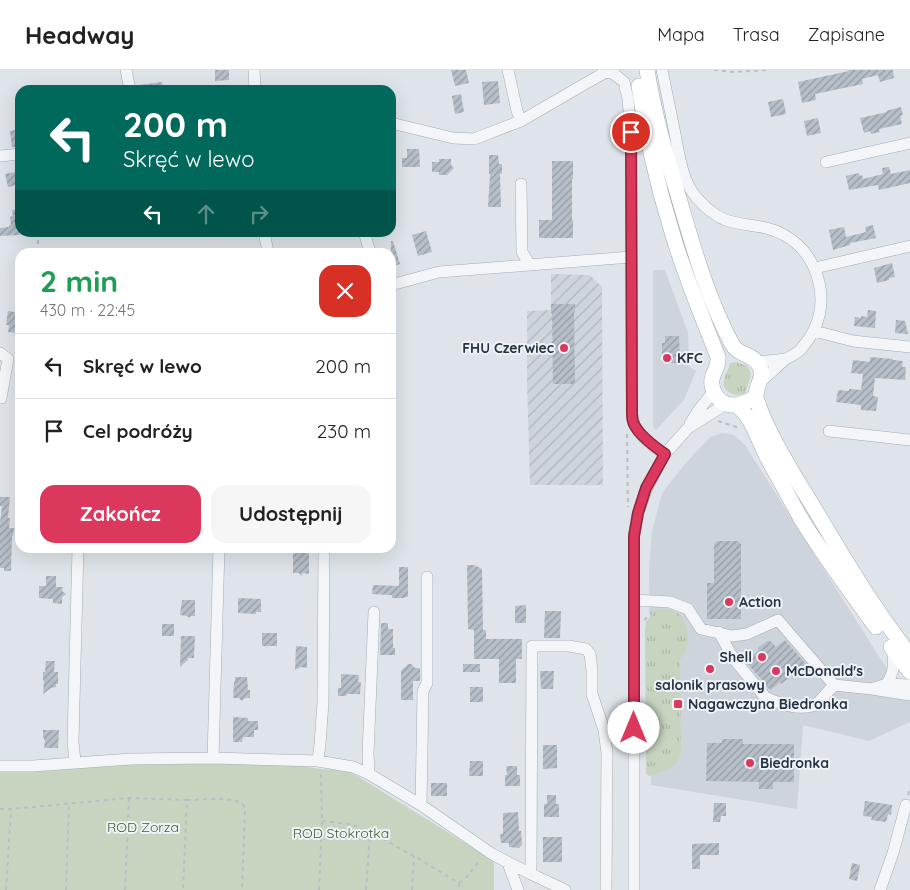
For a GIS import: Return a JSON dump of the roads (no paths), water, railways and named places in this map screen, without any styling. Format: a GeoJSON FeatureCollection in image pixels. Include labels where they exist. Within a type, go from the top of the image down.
{"type":"FeatureCollection","features":[{"type":"Feature","properties":{"kind":"main road"},"geometry":{"type":"LineString","coordinates":[[637,70],[646,126],[672,232],[718,357],[718,367],[712,379],[713,392],[718,399],[742,409],[751,422],[766,455],[819,546],[841,580],[910,672]]}},
{"type":"Feature","properties":{"kind":"main road"},"geometry":{"type":"LineString","coordinates":[[647,70],[659,132],[699,266],[733,346],[758,362],[761,368],[762,375],[756,397],[768,426],[803,490],[860,585],[910,655]]}},
{"type":"Feature","properties":{"kind":"main road"},"geometry":{"type":"LineString","coordinates":[[719,362],[728,356],[743,354]]}},
{"type":"Feature","properties":{"kind":"main road"},"geometry":{"type":"LineString","coordinates":[[731,405],[748,402],[756,397]]}},
{"type":"Feature","properties":{"kind":"street"},"geometry":{"type":"LineString","coordinates":[[126,70],[129,85]]}},
{"type":"Feature","properties":{"kind":"street"},"geometry":{"type":"LineString","coordinates":[[254,70],[255,85]]}},
{"type":"Feature","properties":{"kind":"street"},"geometry":{"type":"LineString","coordinates":[[508,70],[521,121]]}},
{"type":"Feature","properties":{"kind":"street"},"geometry":{"type":"LineString","coordinates":[[662,70],[680,160],[685,177],[694,195],[708,210],[727,221],[758,226],[784,234],[798,245],[808,256],[815,268],[820,287],[821,303],[814,331],[800,351],[760,382]]}},
{"type":"Feature","properties":{"kind":"street"},"geometry":{"type":"LineString","coordinates":[[396,124],[453,138],[474,138],[521,121],[606,72],[614,74],[624,82],[631,132],[633,424],[644,437],[665,454]]}},
{"type":"Feature","properties":{"kind":"street"},"geometry":{"type":"LineString","coordinates":[[826,162],[910,143]]}},
{"type":"Feature","properties":{"kind":"street"},"geometry":{"type":"LineString","coordinates":[[0,156],[15,154]]}},
{"type":"Feature","properties":{"kind":"street"},"geometry":{"type":"LineString","coordinates":[[521,184],[522,252],[530,265]]}},
{"type":"Feature","properties":{"kind":"street"},"geometry":{"type":"LineString","coordinates":[[815,268],[910,246]]}},
{"type":"Feature","properties":{"kind":"street"},"geometry":{"type":"LineString","coordinates":[[396,284],[440,272],[631,257]]}},
{"type":"Feature","properties":{"kind":"street"},"geometry":{"type":"LineString","coordinates":[[814,331],[853,341],[910,347]]}},
{"type":"Feature","properties":{"kind":"street"},"geometry":{"type":"LineString","coordinates":[[0,398],[4,385],[7,357]]}},
{"type":"Feature","properties":{"kind":"street"},"geometry":{"type":"LineString","coordinates":[[758,362],[786,360]]}},
{"type":"Feature","properties":{"kind":"street"},"geometry":{"type":"LineString","coordinates":[[634,890],[634,536],[638,513],[646,488],[665,454],[688,428],[713,392]]}},
{"type":"Feature","properties":{"kind":"street"},"geometry":{"type":"LineString","coordinates":[[688,428],[731,405]]}},
{"type":"Feature","properties":{"kind":"street"},"geometry":{"type":"LineString","coordinates":[[829,431],[910,440]]}},
{"type":"Feature","properties":{"kind":"street"},"geometry":{"type":"LineString","coordinates":[[75,762],[73,741],[78,553]]}},
{"type":"Feature","properties":{"kind":"street"},"geometry":{"type":"LineString","coordinates":[[213,758],[219,553]]}},
{"type":"Feature","properties":{"kind":"street"},"geometry":{"type":"LineString","coordinates":[[321,764],[320,744],[324,702],[324,553]]}},
{"type":"Feature","properties":{"kind":"street"},"geometry":{"type":"LineString","coordinates":[[421,805],[423,691],[427,683],[427,577]]}},
{"type":"Feature","properties":{"kind":"street"},"geometry":{"type":"LineString","coordinates":[[634,600],[670,602],[688,609],[701,629],[732,636],[747,634],[778,620],[834,685],[872,688],[910,695]]}},
{"type":"Feature","properties":{"kind":"street"},"geometry":{"type":"LineString","coordinates":[[369,774],[368,752],[374,612]]}},
{"type":"Feature","properties":{"kind":"street"},"geometry":{"type":"LineString","coordinates":[[719,632],[733,658],[765,697],[799,708],[816,704],[834,685]]}},
{"type":"Feature","properties":{"kind":"street"},"geometry":{"type":"LineString","coordinates":[[531,874],[532,646],[570,646],[586,649],[590,654],[592,694],[604,730],[607,753],[606,890]]}},
{"type":"Feature","properties":{"kind":"street"},"geometry":{"type":"LineString","coordinates":[[888,684],[894,668],[892,648]]}},
{"type":"Feature","properties":{"kind":"street"},"geometry":{"type":"LineString","coordinates":[[872,688],[888,684],[910,685]]}},
{"type":"Feature","properties":{"kind":"street"},"geometry":{"type":"LineString","coordinates":[[0,766],[33,766],[131,759],[213,758],[353,767],[369,774],[421,805],[485,854],[565,890]]}},
{"type":"Feature","properties":{"kind":"street"},"geometry":{"type":"LineString","coordinates":[[880,890],[893,853],[906,805]]}},
{"type":"Feature","properties":{"kind":"street"},"geometry":{"type":"LineString","coordinates":[[508,863],[518,890]]}},
{"type":"Feature","properties":{"kind":"place","name":"FHU Czerwiec"},"geometry":{"type":"Point","coordinates":[564,348]}},
{"type":"Feature","properties":{"kind":"place","name":"KFC"},"geometry":{"type":"Point","coordinates":[667,358]}},
{"type":"Feature","properties":{"kind":"place","name":"Action"},"geometry":{"type":"Point","coordinates":[729,602]}},
{"type":"Feature","properties":{"kind":"place","name":"Shell"},"geometry":{"type":"Point","coordinates":[762,657]}},
{"type":"Feature","properties":{"kind":"place","name":"salonik prasowy"},"geometry":{"type":"Point","coordinates":[710,669]}},
{"type":"Feature","properties":{"kind":"place","name":"McDonald's"},"geometry":{"type":"Point","coordinates":[776,671]}},
{"type":"Feature","properties":{"kind":"place","name":"Nagawczyna Biedronka"},"geometry":{"type":"Point","coordinates":[678,704]}},
{"type":"Feature","properties":{"kind":"place","name":"Biedronka"},"geometry":{"type":"Point","coordinates":[750,763]}},
{"type":"Feature","properties":{"kind":"park label","name":"ROD Zorza"},"geometry":{"type":"Point","coordinates":[143,827]}},
{"type":"Feature","properties":{"kind":"park label","name":"ROD Stokrotka"},"geometry":{"type":"Point","coordinates":[341,833]}}]}
